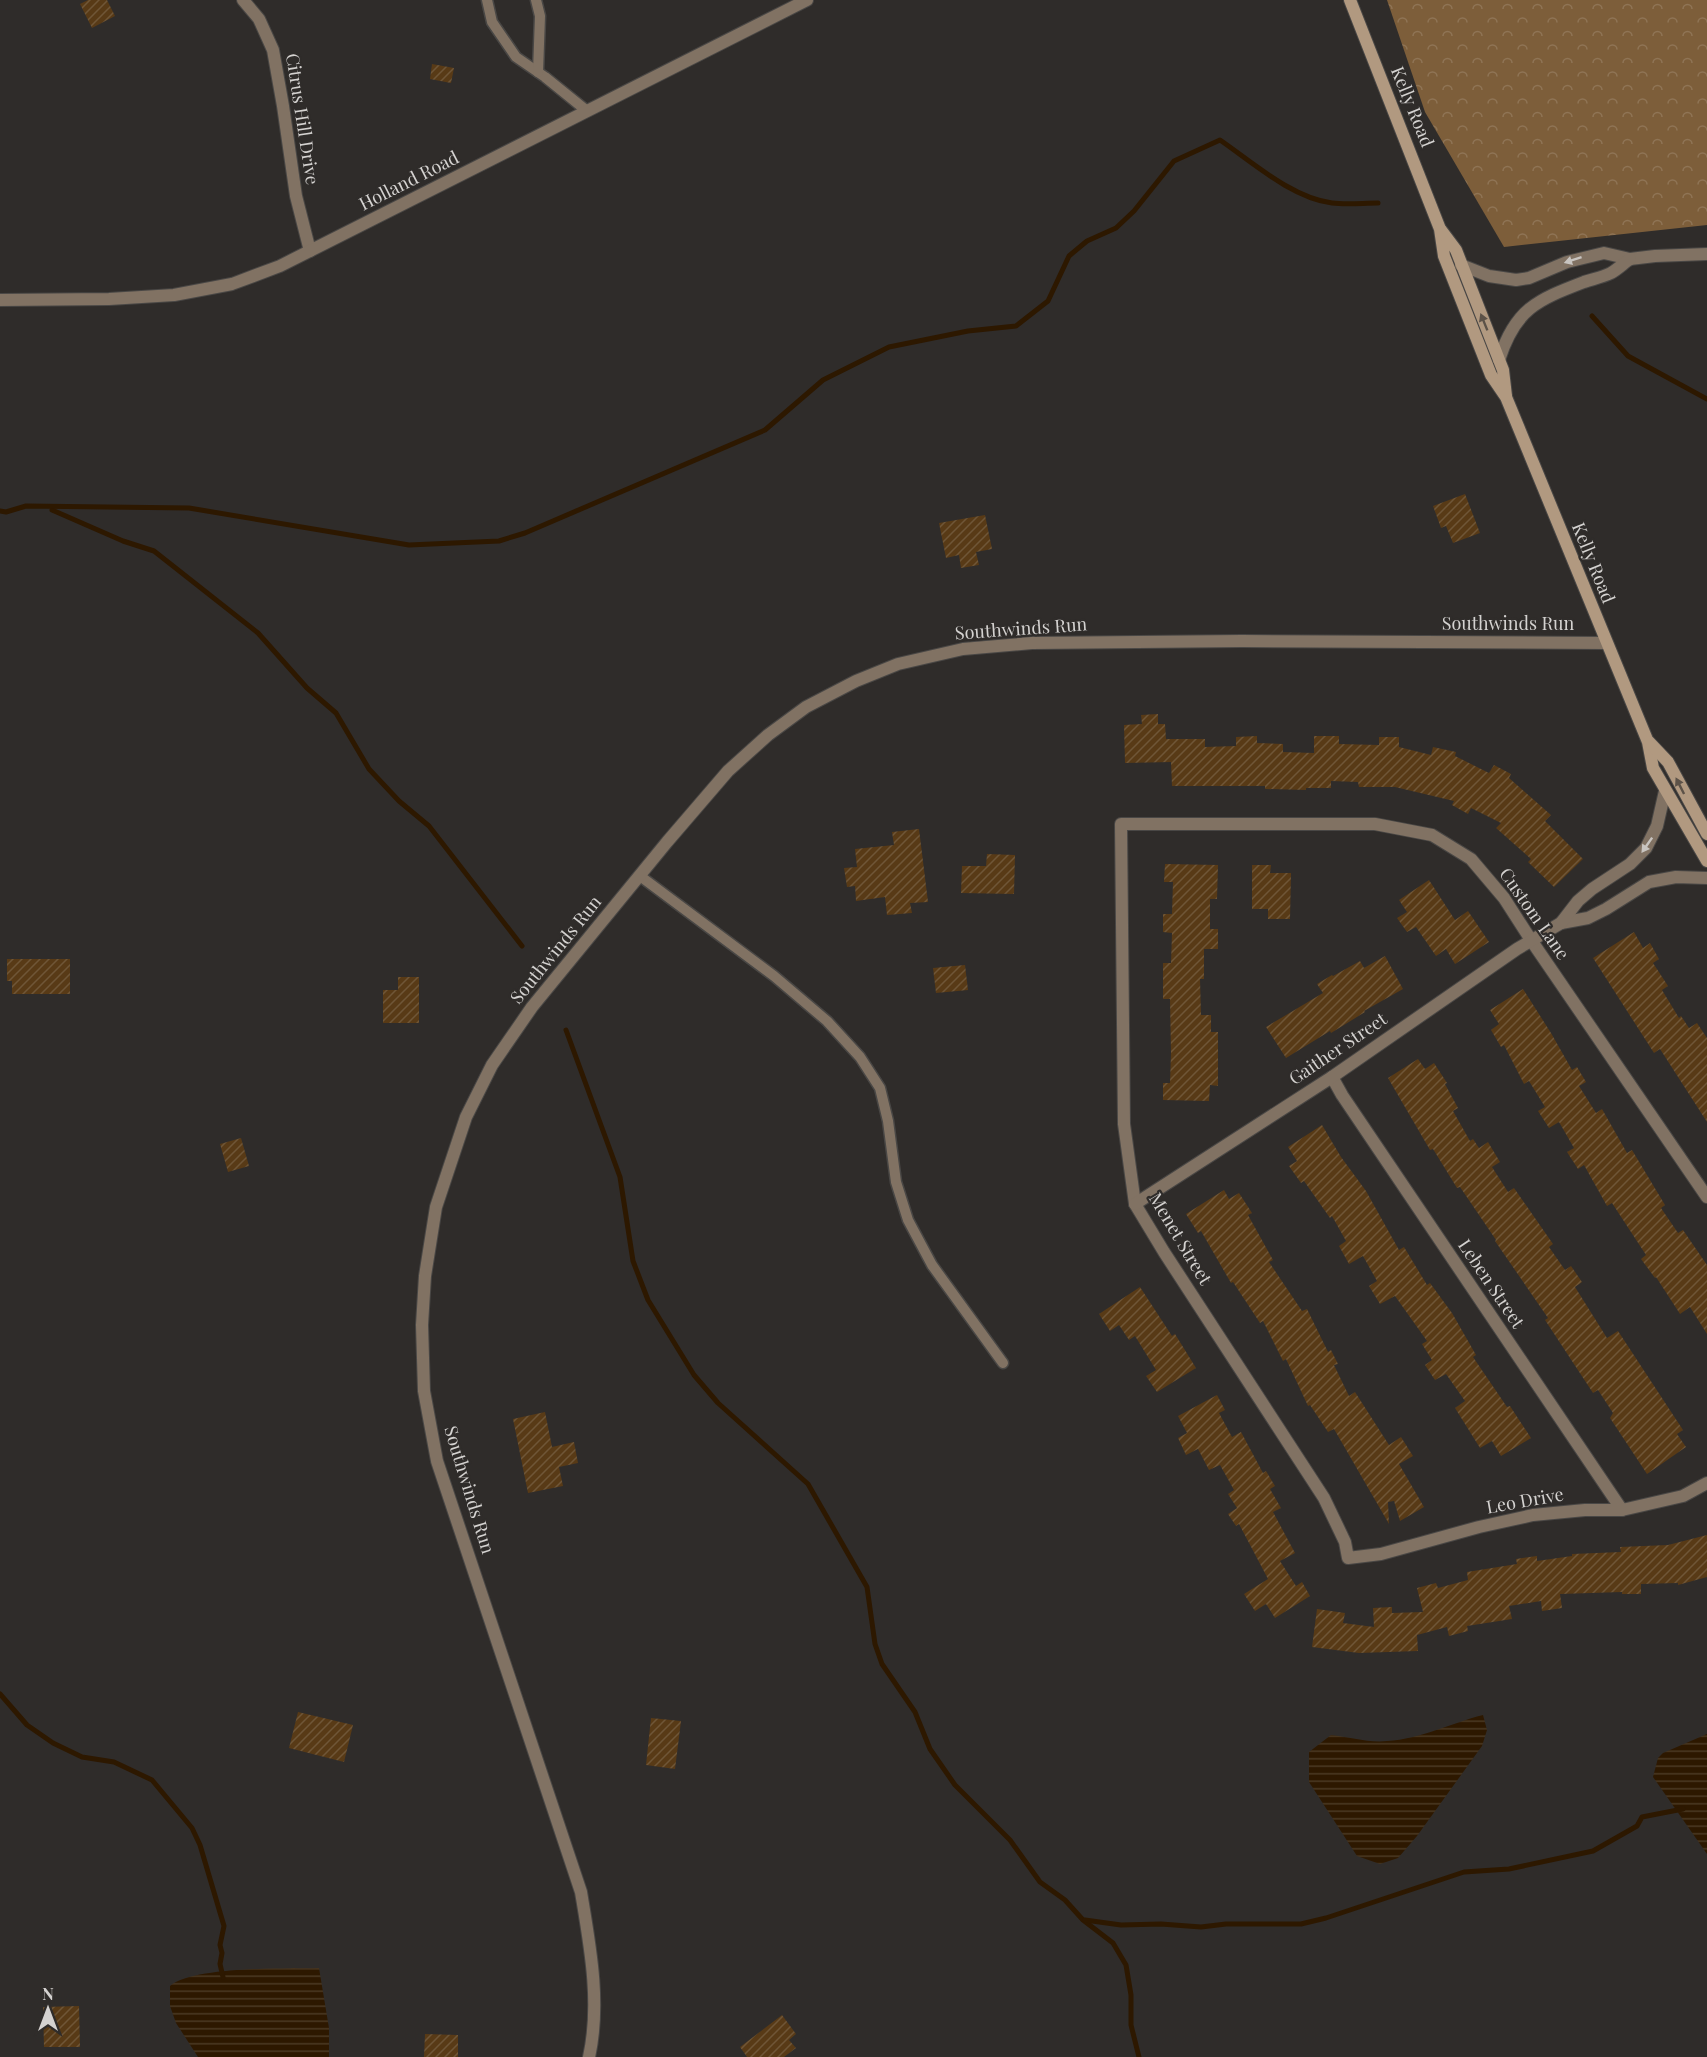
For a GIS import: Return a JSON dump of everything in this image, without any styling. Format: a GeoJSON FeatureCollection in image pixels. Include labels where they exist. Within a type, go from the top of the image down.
{"type":"FeatureCollection","features":[{"type":"Feature","properties":{"kind":"street","name":"Citrus Hill Drive"},"geometry":{"type":"LineString","coordinates":[[243,0],[259,19],[273,50],[296,196],[310,251]]}},
{"type":"Feature","properties":{"kind":"street","name":"Holland Road"},"geometry":{"type":"LineString","coordinates":[[0,300],[109,299],[174,295],[232,284],[280,266],[807,0]]}},
{"type":"Feature","properties":{"kind":"street","name":"Kelly Road"},"geometry":{"type":"LineString","coordinates":[[1350,0],[1440,229],[1444,256],[1491,375],[1506,398],[1648,742],[1653,768],[1707,861]]}},
{"type":"Feature","properties":{"kind":"street","name":"Kelly Road"},"geometry":{"type":"LineString","coordinates":[[1440,229],[1456,250],[1503,370],[1506,398]]}},
{"type":"Feature","properties":{"kind":"street"},"geometry":{"type":"LineString","coordinates":[[1461,265],[1489,276],[1516,280],[1529,278],[1585,256],[1604,253],[1630,259],[1707,254]]}},
{"type":"Feature","properties":{"kind":"street"},"geometry":{"type":"LineString","coordinates":[[1499,360],[1518,318],[1542,300],[1610,274],[1630,259]]}},
{"type":"Feature","properties":{"kind":"street","name":"Southwinds Run"},"geometry":{"type":"LineString","coordinates":[[589,2057],[593,2041],[594,1964],[581,1892],[437,1461],[424,1391],[422,1325],[425,1276],[436,1207],[466,1117],[492,1065],[532,1007],[728,771],[768,735],[806,707],[856,681],[898,664],[963,649],[1032,643],[1230,641],[1606,643]]}},
{"type":"Feature","properties":{"kind":"street","name":"Kelly Road"},"geometry":{"type":"LineString","coordinates":[[1648,742],[1668,762],[1707,834]]}},
{"type":"Feature","properties":{"kind":"street","name":"Gaither Street"},"geometry":{"type":"LineString","coordinates":[[1135,1204],[1332,1077],[1531,940],[1561,922],[1585,895],[1630,864],[1646,848],[1657,826],[1665,790]]}},
{"type":"Feature","properties":{"kind":"street","name":"Custom Lane"},"geometry":{"type":"LineString","coordinates":[[1121,824],[1375,824],[1432,835],[1471,859],[1504,898],[1707,1197]]}},
{"type":"Feature","properties":{"kind":"street","name":"Menet Street"},"geometry":{"type":"LineString","coordinates":[[1121,824],[1124,1124],[1135,1204],[1170,1262],[1324,1498],[1341,1531],[1348,1558]]}},
{"type":"Feature","properties":{"kind":"street","name":"Gaither Street"},"geometry":{"type":"LineString","coordinates":[[1561,922],[1588,918],[1649,882],[1676,877],[1707,878]]}},
{"type":"Feature","properties":{"kind":"street","name":"Leben Street"},"geometry":{"type":"LineString","coordinates":[[1332,1077],[1622,1510]]}},
{"type":"Feature","properties":{"kind":"street","name":"Leo Drive"},"geometry":{"type":"LineString","coordinates":[[1348,1558],[1381,1554],[1533,1515],[1585,1510],[1622,1510],[1683,1496],[1707,1483]]}},
{"type":"Feature","properties":{"kind":"lane"},"geometry":{"type":"LineString","coordinates":[[487,0],[492,22],[516,57],[587,111]]}},
{"type":"Feature","properties":{"kind":"lane"},"geometry":{"type":"LineString","coordinates":[[536,0],[540,15],[538,72]]}},
{"type":"Feature","properties":{"kind":"lane"},"geometry":{"type":"LineString","coordinates":[[640,876],[774,976],[827,1021],[860,1057],[880,1088],[888,1121],[896,1182],[908,1220],[932,1265],[1003,1363]]}},
{"type":"Feature","properties":{"kind":"green space"},"geometry":{"type":"Polygon","coordinates":[[[1387,0],[1707,0],[1707,225],[1504,247],[1425,112],[1387,0]]]}},
{"type":"Feature","properties":{"kind":"shaded area"},"geometry":{"type":"Polygon","coordinates":[[[1483,1715],[1487,1730],[1482,1746],[1417,1836],[1398,1858],[1380,1864],[1357,1856],[1309,1782],[1309,1752],[1331,1735],[1373,1741],[1400,1740],[1483,1715]]]}},
{"type":"Feature","properties":{"kind":"shaded area"},"geometry":{"type":"Polygon","coordinates":[[[1707,1734],[1707,1854],[1653,1777],[1658,1758],[1663,1753],[1707,1734]]]}},
{"type":"Feature","properties":{"kind":"shaded area"},"geometry":{"type":"Polygon","coordinates":[[[319,1968],[329,2028],[329,2057],[198,2057],[176,2023],[170,2006],[170,1986],[199,1975],[241,1970],[319,1968]]]}},
{"type":"Feature","properties":{"kind":"building"},"geometry":{"type":"Polygon","coordinates":[[[88,0],[107,0],[115,16],[92,28],[80,4],[88,0]]]}},
{"type":"Feature","properties":{"kind":"building"},"geometry":{"type":"Polygon","coordinates":[[[432,64],[454,68],[451,83],[430,79],[432,64]]]}},
{"type":"Feature","properties":{"kind":"building"},"geometry":{"type":"Polygon","coordinates":[[[1465,494],[1480,533],[1453,543],[1446,526],[1441,528],[1433,506],[1465,494]]]}},
{"type":"Feature","properties":{"kind":"building"},"geometry":{"type":"Polygon","coordinates":[[[985,515],[992,549],[976,552],[979,565],[961,568],[959,555],[946,558],[939,523],[985,515]]]}},
{"type":"Feature","properties":{"kind":"building"},"geometry":{"type":"Polygon","coordinates":[[[1158,714],[1158,724],[1165,724],[1166,739],[1205,739],[1205,747],[1236,746],[1236,737],[1257,736],[1257,743],[1283,744],[1283,752],[1314,753],[1314,736],[1339,736],[1339,744],[1379,745],[1379,737],[1399,737],[1399,747],[1431,755],[1433,747],[1456,752],[1455,756],[1489,773],[1494,765],[1511,774],[1509,778],[1551,815],[1545,821],[1583,859],[1554,887],[1528,862],[1531,859],[1496,828],[1501,823],[1471,808],[1468,814],[1452,805],[1454,801],[1395,787],[1359,787],[1358,782],[1331,781],[1331,788],[1306,788],[1306,790],[1265,789],[1265,786],[1172,786],[1171,762],[1125,763],[1124,725],[1142,724],[1141,715],[1158,714]]]}},
{"type":"Feature","properties":{"kind":"building"},"geometry":{"type":"Polygon","coordinates":[[[919,829],[928,902],[910,903],[912,913],[887,915],[885,897],[856,901],[855,886],[847,887],[844,868],[857,867],[855,849],[894,845],[892,832],[919,829]]]}},
{"type":"Feature","properties":{"kind":"building"},"geometry":{"type":"Polygon","coordinates":[[[987,854],[1015,855],[1014,894],[961,893],[962,866],[986,866],[987,854]]]}},
{"type":"Feature","properties":{"kind":"building"},"geometry":{"type":"Polygon","coordinates":[[[1165,864],[1218,865],[1217,899],[1210,899],[1210,929],[1218,929],[1218,949],[1204,949],[1204,979],[1200,979],[1201,1015],[1211,1015],[1211,1032],[1218,1032],[1218,1086],[1210,1085],[1209,1101],[1163,1100],[1163,1083],[1170,1083],[1171,1053],[1170,999],[1163,999],[1163,963],[1171,963],[1172,933],[1163,932],[1163,914],[1172,914],[1173,882],[1164,882],[1165,864]]]}},
{"type":"Feature","properties":{"kind":"building"},"geometry":{"type":"Polygon","coordinates":[[[1252,865],[1271,865],[1270,873],[1291,873],[1290,919],[1268,919],[1268,909],[1252,909],[1252,865]]]}},
{"type":"Feature","properties":{"kind":"building"},"geometry":{"type":"Polygon","coordinates":[[[1429,880],[1455,920],[1468,911],[1489,942],[1455,964],[1446,949],[1436,956],[1416,927],[1407,932],[1397,918],[1407,912],[1399,900],[1429,880]]]}},
{"type":"Feature","properties":{"kind":"building"},"geometry":{"type":"Polygon","coordinates":[[[1634,932],[1643,948],[1650,943],[1659,959],[1653,963],[1668,986],[1662,990],[1679,1018],[1681,1016],[1689,1028],[1697,1023],[1707,1038],[1707,1122],[1660,1049],[1654,1053],[1593,958],[1634,932]]]}},
{"type":"Feature","properties":{"kind":"building"},"geometry":{"type":"Polygon","coordinates":[[[1385,956],[1403,989],[1286,1058],[1266,1027],[1323,993],[1317,984],[1332,975],[1360,961],[1364,968],[1385,956]]]}},
{"type":"Feature","properties":{"kind":"building"},"geometry":{"type":"Polygon","coordinates":[[[7,959],[70,959],[70,994],[12,994],[12,981],[7,981],[7,959]]]}},
{"type":"Feature","properties":{"kind":"building"},"geometry":{"type":"Polygon","coordinates":[[[965,965],[968,990],[936,993],[933,968],[965,965]]]}},
{"type":"Feature","properties":{"kind":"building"},"geometry":{"type":"Polygon","coordinates":[[[398,977],[419,977],[419,1023],[383,1023],[383,990],[398,990],[398,977]]]}},
{"type":"Feature","properties":{"kind":"building"},"geometry":{"type":"Polygon","coordinates":[[[1523,989],[1572,1070],[1577,1067],[1586,1082],[1579,1086],[1596,1113],[1602,1109],[1627,1153],[1632,1150],[1665,1205],[1661,1208],[1678,1233],[1683,1230],[1707,1265],[1707,1334],[1690,1307],[1680,1314],[1656,1277],[1641,1259],[1646,1255],[1612,1203],[1607,1206],[1584,1165],[1578,1169],[1567,1152],[1574,1148],[1559,1122],[1549,1128],[1538,1111],[1545,1107],[1529,1081],[1524,1084],[1504,1045],[1501,1047],[1491,1030],[1499,1024],[1490,1010],[1523,989]]]}},
{"type":"Feature","properties":{"kind":"building"},"geometry":{"type":"Polygon","coordinates":[[[1418,1059],[1425,1069],[1434,1063],[1447,1083],[1445,1084],[1458,1108],[1453,1111],[1470,1141],[1473,1139],[1479,1148],[1488,1142],[1500,1162],[1492,1167],[1508,1192],[1514,1188],[1553,1244],[1549,1247],[1565,1270],[1571,1266],[1582,1282],[1575,1287],[1607,1338],[1618,1331],[1683,1430],[1677,1434],[1686,1447],[1647,1474],[1610,1418],[1613,1413],[1598,1390],[1593,1393],[1545,1320],[1548,1318],[1496,1240],[1460,1187],[1457,1188],[1433,1149],[1430,1150],[1388,1078],[1418,1059]]]}},
{"type":"Feature","properties":{"kind":"building"},"geometry":{"type":"Polygon","coordinates":[[[1322,1125],[1341,1157],[1366,1191],[1399,1250],[1404,1247],[1427,1285],[1430,1283],[1452,1313],[1476,1355],[1473,1357],[1531,1438],[1501,1456],[1492,1441],[1480,1448],[1455,1408],[1465,1401],[1446,1374],[1435,1380],[1425,1365],[1432,1360],[1422,1344],[1427,1341],[1395,1296],[1380,1304],[1369,1286],[1377,1281],[1363,1256],[1349,1264],[1339,1246],[1346,1241],[1332,1216],[1330,1218],[1304,1181],[1301,1183],[1289,1166],[1297,1161],[1288,1147],[1322,1125]]]}},
{"type":"Feature","properties":{"kind":"building"},"geometry":{"type":"Polygon","coordinates":[[[241,1138],[249,1166],[228,1172],[220,1144],[241,1138]]]}},
{"type":"Feature","properties":{"kind":"building"},"geometry":{"type":"Polygon","coordinates":[[[1224,1190],[1229,1199],[1239,1193],[1252,1213],[1248,1215],[1273,1260],[1269,1262],[1302,1311],[1307,1309],[1328,1352],[1331,1350],[1338,1364],[1334,1365],[1349,1396],[1355,1392],[1389,1445],[1401,1437],[1413,1456],[1399,1464],[1424,1507],[1400,1521],[1394,1501],[1388,1502],[1389,1524],[1334,1429],[1328,1432],[1310,1405],[1308,1406],[1286,1359],[1283,1361],[1263,1321],[1260,1323],[1233,1282],[1231,1283],[1201,1231],[1198,1233],[1186,1214],[1224,1190]]]}},
{"type":"Feature","properties":{"kind":"building"},"geometry":{"type":"Polygon","coordinates":[[[1140,1287],[1172,1336],[1175,1334],[1196,1368],[1157,1392],[1146,1376],[1156,1370],[1135,1336],[1129,1340],[1119,1325],[1110,1331],[1099,1314],[1140,1287]]]}},
{"type":"Feature","properties":{"kind":"building"},"geometry":{"type":"Polygon","coordinates":[[[1217,1395],[1225,1410],[1219,1413],[1232,1437],[1241,1432],[1263,1473],[1266,1471],[1275,1486],[1270,1489],[1281,1508],[1273,1512],[1295,1553],[1280,1561],[1296,1586],[1302,1582],[1310,1596],[1275,1618],[1266,1604],[1255,1611],[1244,1594],[1268,1579],[1239,1524],[1236,1526],[1228,1514],[1237,1508],[1228,1494],[1234,1490],[1220,1465],[1209,1470],[1198,1449],[1186,1455],[1178,1438],[1187,1433],[1178,1416],[1217,1395]]]}},
{"type":"Feature","properties":{"kind":"building"},"geometry":{"type":"Polygon","coordinates":[[[545,1412],[552,1447],[574,1442],[578,1463],[559,1467],[563,1486],[528,1493],[513,1419],[545,1412]]]}},
{"type":"Feature","properties":{"kind":"building"},"geometry":{"type":"Polygon","coordinates":[[[1707,1535],[1707,1577],[1678,1585],[1678,1583],[1641,1584],[1641,1594],[1622,1594],[1622,1592],[1560,1594],[1562,1608],[1542,1611],[1541,1601],[1509,1606],[1512,1619],[1467,1626],[1468,1631],[1449,1636],[1447,1627],[1417,1635],[1418,1651],[1359,1653],[1312,1647],[1317,1609],[1345,1613],[1343,1623],[1374,1627],[1373,1608],[1392,1607],[1392,1613],[1423,1612],[1417,1588],[1436,1583],[1438,1588],[1468,1580],[1467,1572],[1517,1564],[1516,1559],[1537,1556],[1537,1561],[1572,1556],[1572,1554],[1621,1552],[1620,1547],[1668,1545],[1707,1535]]]}},
{"type":"Feature","properties":{"kind":"building"},"geometry":{"type":"Polygon","coordinates":[[[298,1712],[353,1725],[344,1762],[289,1748],[298,1712]]]}},
{"type":"Feature","properties":{"kind":"building"},"geometry":{"type":"Polygon","coordinates":[[[651,1718],[681,1721],[675,1769],[646,1765],[651,1718]]]}},
{"type":"Feature","properties":{"kind":"building"},"geometry":{"type":"Polygon","coordinates":[[[79,2006],[80,2047],[44,2047],[43,2007],[79,2006]]]}},
{"type":"Feature","properties":{"kind":"building"},"geometry":{"type":"Polygon","coordinates":[[[782,2015],[796,2034],[789,2040],[796,2048],[784,2057],[747,2057],[740,2047],[782,2015]]]}},
{"type":"Feature","properties":{"kind":"building"},"geometry":{"type":"Polygon","coordinates":[[[425,2034],[458,2035],[458,2057],[424,2057],[425,2034]]]}},
{"type":"Feature","properties":{"kind":"waterway"},"geometry":{"type":"LineString","coordinates":[[0,511],[6,512],[26,506],[189,508],[409,545],[499,541],[525,533],[765,430],[823,380],[889,347],[968,331],[1016,326],[1048,301],[1069,256],[1087,241],[1116,228],[1134,211],[1174,161],[1220,140],[1287,187],[1317,200],[1349,204],[1378,203]]}},
{"type":"Feature","properties":{"kind":"waterway"},"geometry":{"type":"LineString","coordinates":[[1592,316],[1628,356],[1707,399]]}},
{"type":"Feature","properties":{"kind":"waterway"},"geometry":{"type":"LineString","coordinates":[[52,510],[123,541],[154,551],[258,633],[307,688],[336,713],[369,769],[399,801],[429,826],[522,946]]}},
{"type":"Feature","properties":{"kind":"waterway"},"geometry":{"type":"LineString","coordinates":[[566,1030],[620,1177],[633,1261],[648,1300],[694,1375],[718,1403],[808,1484],[867,1587],[875,1644],[882,1664],[915,1712],[930,1749],[955,1785],[1010,1840],[1040,1882],[1065,1900],[1083,1920],[1113,1943],[1126,1965],[1131,1995],[1131,2025],[1139,2057]]}},
{"type":"Feature","properties":{"kind":"waterway"},"geometry":{"type":"LineString","coordinates":[[0,1694],[27,1725],[53,1743],[82,1757],[114,1762],[152,1780],[192,1828],[200,1845],[224,1926],[220,1945],[223,1977]]}},
{"type":"Feature","properties":{"kind":"waterway"},"geometry":{"type":"LineString","coordinates":[[1085,1920],[1121,1925],[1161,1924],[1201,1927],[1226,1924],[1301,1924],[1326,1918],[1464,1872],[1509,1869],[1593,1851],[1637,1826],[1642,1817],[1683,1809]]}}]}
